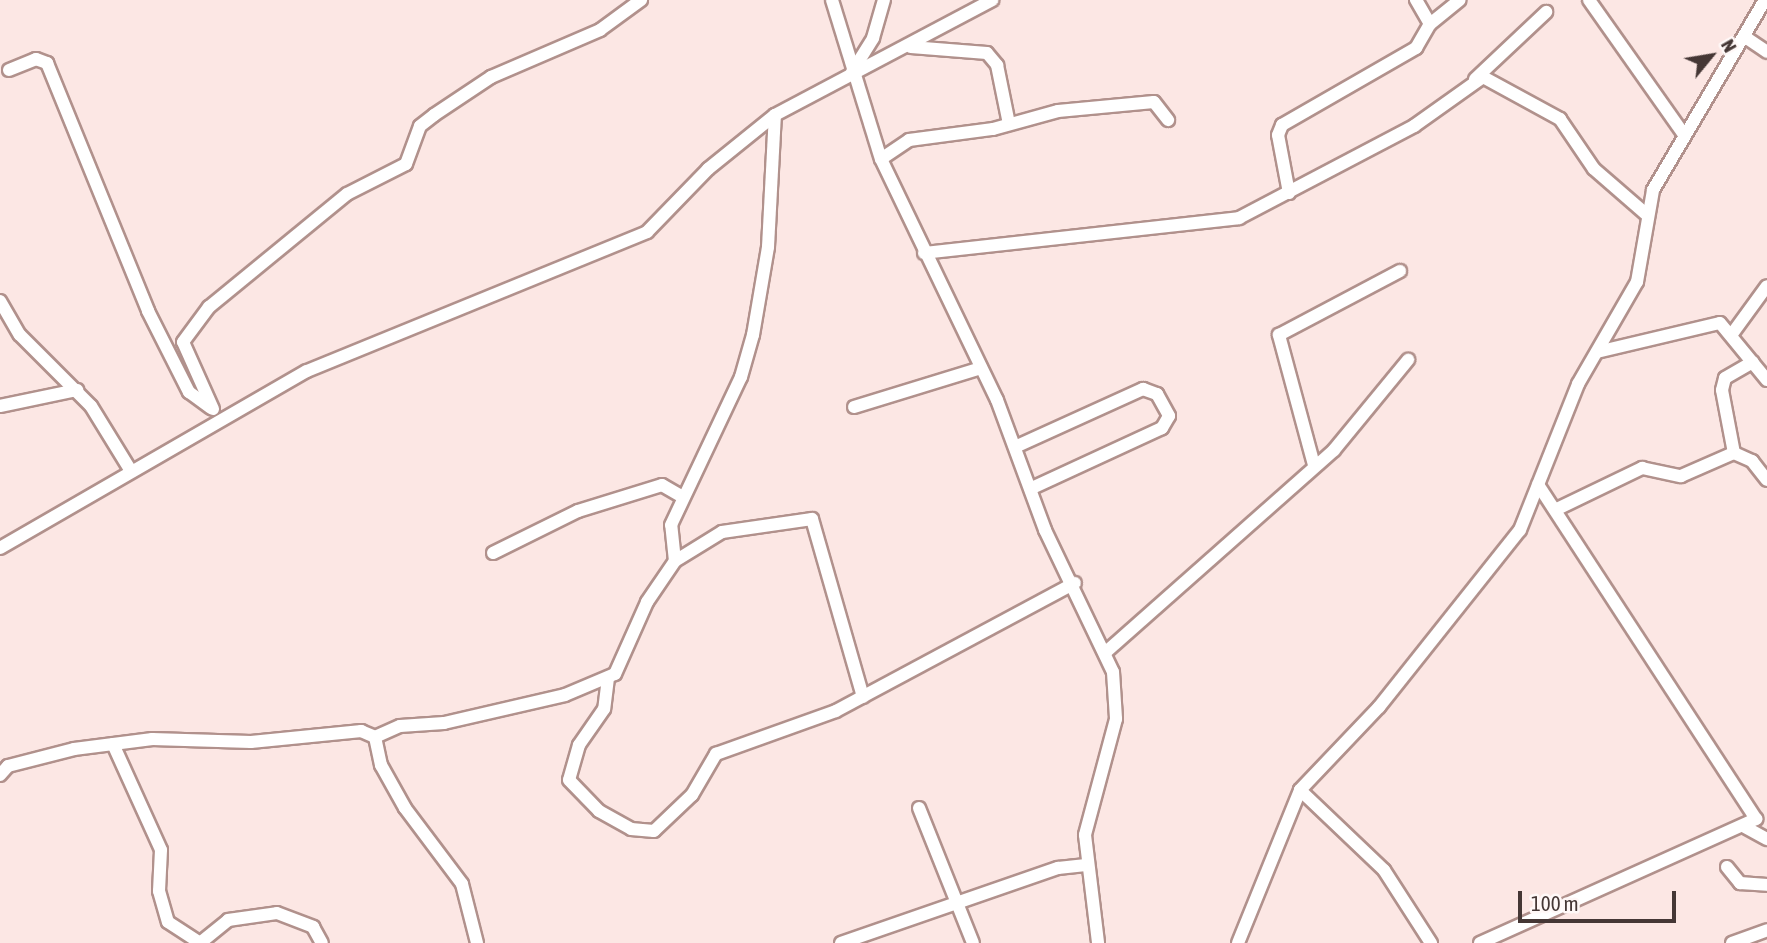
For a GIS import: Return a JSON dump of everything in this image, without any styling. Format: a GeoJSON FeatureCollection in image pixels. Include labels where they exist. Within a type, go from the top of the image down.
{"type":"FeatureCollection","features":[{"type":"Feature","properties":{"kind":"street"},"geometry":{"type":"LineString","coordinates":[[213,409],[183,342],[209,307],[347,194],[406,164],[420,126],[434,115],[491,77],[600,30],[641,0]]}},
{"type":"Feature","properties":{"kind":"street"},"geometry":{"type":"LineString","coordinates":[[832,0],[881,159],[981,368],[1030,489],[1107,652],[1116,719],[1088,813],[1086,865],[1098,943]]}},
{"type":"Feature","properties":{"kind":"street"},"geometry":{"type":"LineString","coordinates":[[852,72],[873,38],[884,0]]}},
{"type":"Feature","properties":{"kind":"street"},"geometry":{"type":"LineString","coordinates":[[0,548],[110,490],[131,471],[307,371],[647,232],[708,169],[775,115],[852,72],[911,47],[992,0]]}},
{"type":"Feature","properties":{"kind":"street"},"geometry":{"type":"LineString","coordinates":[[1416,0],[1430,24]]}},
{"type":"Feature","properties":{"kind":"street"},"geometry":{"type":"LineString","coordinates":[[1289,193],[1278,135],[1282,125],[1416,48],[1430,24],[1460,0]]}},
{"type":"Feature","properties":{"kind":"street"},"geometry":{"type":"LineString","coordinates":[[1589,0],[1685,136]]}},
{"type":"Feature","properties":{"kind":"street"},"geometry":{"type":"LineString","coordinates":[[1238,943],[1300,790],[1379,707],[1501,557],[1538,485],[1597,352],[1637,282],[1646,214],[1653,190],[1748,38],[1765,0]]}},
{"type":"Feature","properties":{"kind":"street"},"geometry":{"type":"LineString","coordinates":[[925,253],[1239,218],[1414,126],[1475,79],[1546,12]]}},
{"type":"Feature","properties":{"kind":"street"},"geometry":{"type":"LineString","coordinates":[[1748,38],[1767,52]]}},
{"type":"Feature","properties":{"kind":"street"},"geometry":{"type":"LineString","coordinates":[[911,47],[987,53],[997,65],[1009,124]]}},
{"type":"Feature","properties":{"kind":"street"},"geometry":{"type":"LineString","coordinates":[[9,71],[36,59],[47,64],[148,311],[189,392],[225,417]]}},
{"type":"Feature","properties":{"kind":"street"},"geometry":{"type":"LineString","coordinates":[[1475,79],[1492,79],[1546,107],[1570,129],[1594,169],[1646,214]]}},
{"type":"Feature","properties":{"kind":"street"},"geometry":{"type":"LineString","coordinates":[[881,159],[909,140],[1009,124],[1040,113],[1154,102],[1168,120]]}},
{"type":"Feature","properties":{"kind":"street"},"geometry":{"type":"LineString","coordinates":[[675,561],[671,526],[682,497],[737,387],[753,335],[768,247],[775,115]]}},
{"type":"Feature","properties":{"kind":"street"},"geometry":{"type":"LineString","coordinates":[[1314,465],[1279,335],[1400,271]]}},
{"type":"Feature","properties":{"kind":"street"},"geometry":{"type":"LineString","coordinates":[[1732,334],[1767,286]]}},
{"type":"Feature","properties":{"kind":"street"},"geometry":{"type":"LineString","coordinates":[[0,301],[20,335],[77,390],[131,471]]}},
{"type":"Feature","properties":{"kind":"street"},"geometry":{"type":"LineString","coordinates":[[1597,352],[1720,323],[1732,334],[1767,380]]}},
{"type":"Feature","properties":{"kind":"street"},"geometry":{"type":"LineString","coordinates":[[1107,652],[1344,439],[1408,359]]}},
{"type":"Feature","properties":{"kind":"street"},"geometry":{"type":"LineString","coordinates":[[1734,453],[1722,390],[1725,379],[1753,362]]}},
{"type":"Feature","properties":{"kind":"street"},"geometry":{"type":"LineString","coordinates":[[854,407],[981,368]]}},
{"type":"Feature","properties":{"kind":"street"},"geometry":{"type":"LineString","coordinates":[[1015,447],[1143,389],[1157,394],[1169,416],[1162,428],[1030,489]]}},
{"type":"Feature","properties":{"kind":"street"},"geometry":{"type":"LineString","coordinates":[[0,406],[77,390]]}},
{"type":"Feature","properties":{"kind":"street"},"geometry":{"type":"LineString","coordinates":[[1555,510],[1642,468],[1681,476],[1734,453],[1752,461],[1767,480]]}},
{"type":"Feature","properties":{"kind":"street"},"geometry":{"type":"LineString","coordinates":[[494,553],[578,511],[662,485],[682,497]]}},
{"type":"Feature","properties":{"kind":"street"},"geometry":{"type":"LineString","coordinates":[[1480,943],[1755,821],[1754,812],[1538,485]]}},
{"type":"Feature","properties":{"kind":"street"},"geometry":{"type":"LineString","coordinates":[[0,775],[8,766],[113,744],[251,742],[317,732],[375,737],[400,726],[565,695],[608,678],[621,669],[647,602],[675,561],[722,531],[812,519],[863,697]]}},
{"type":"Feature","properties":{"kind":"street"},"geometry":{"type":"LineString","coordinates":[[608,678],[604,709],[579,745],[569,780],[578,796],[631,829],[654,831],[692,795],[723,750],[863,697],[1075,583]]}},
{"type":"Feature","properties":{"kind":"street"},"geometry":{"type":"LineString","coordinates":[[375,737],[381,765],[405,808],[462,884],[477,943]]}},
{"type":"Feature","properties":{"kind":"street"},"geometry":{"type":"LineString","coordinates":[[113,744],[162,850],[159,891],[168,922],[200,943],[228,920],[277,913],[313,927],[321,943]]}},
{"type":"Feature","properties":{"kind":"street"},"geometry":{"type":"LineString","coordinates":[[1300,790],[1384,870],[1431,943]]}},
{"type":"Feature","properties":{"kind":"street"},"geometry":{"type":"LineString","coordinates":[[919,808],[972,943]]}},
{"type":"Feature","properties":{"kind":"street"},"geometry":{"type":"LineString","coordinates":[[1745,827],[1767,839]]}},
{"type":"Feature","properties":{"kind":"street"},"geometry":{"type":"LineString","coordinates":[[841,943],[867,939],[1058,868],[1086,865]]}},
{"type":"Feature","properties":{"kind":"street"},"geometry":{"type":"LineString","coordinates":[[1727,867],[1740,883],[1767,885]]}},
{"type":"Feature","properties":{"kind":"street"},"geometry":{"type":"LineString","coordinates":[[1732,943],[1767,930]]}}]}
